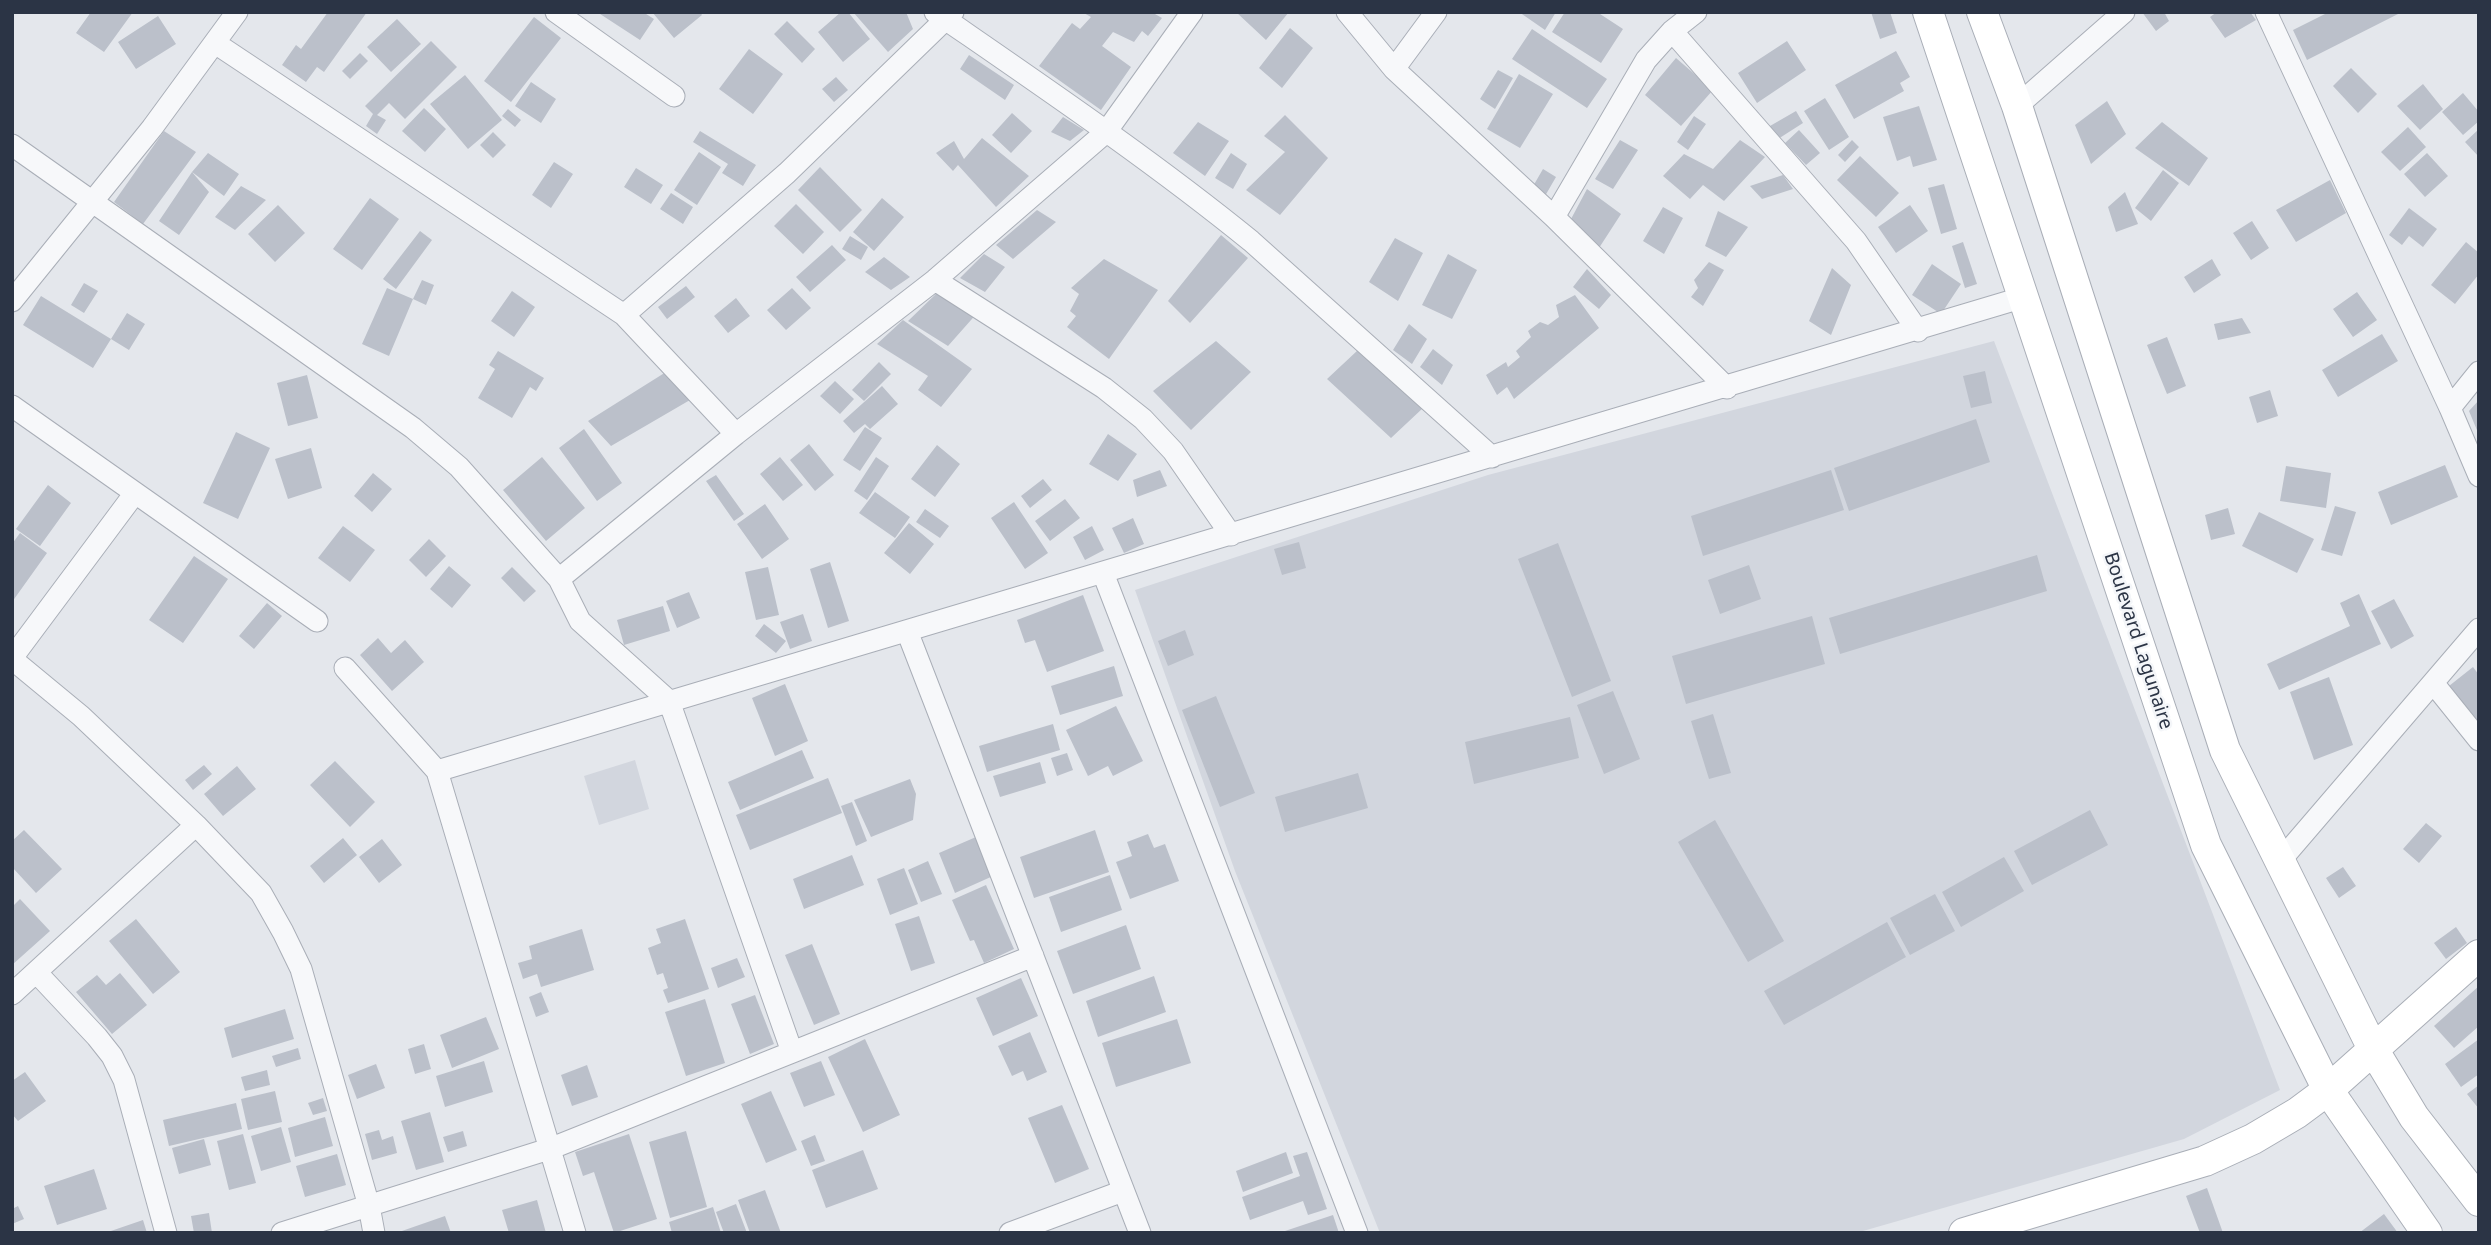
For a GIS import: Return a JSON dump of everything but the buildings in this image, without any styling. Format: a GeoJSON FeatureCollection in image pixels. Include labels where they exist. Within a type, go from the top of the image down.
{"type":"FeatureCollection","features":[{"type":"Feature","properties":{"kind":"main road","name":"Boulevard Lagunaire"},"geometry":{"type":"LineString","coordinates":[[1928,12],[2206,845],[2328,1090],[2427,1233]]}},
{"type":"Feature","properties":{"kind":"main road"},"geometry":{"type":"LineString","coordinates":[[1982,12],[2017,106],[2225,750],[2374,1049],[2414,1117],[2479,1201]]}},
{"type":"Feature","properties":{"kind":"main road"},"geometry":{"type":"LineString","coordinates":[[1964,1233],[2205,1161],[2275,1126],[2328,1090],[2479,955]]}},
{"type":"Feature","properties":{"kind":"street"},"geometry":{"type":"LineString","coordinates":[[12,301],[152,128],[237,12]]}},
{"type":"Feature","properties":{"kind":"street"},"geometry":{"type":"LineString","coordinates":[[555,12],[674,96]]}},
{"type":"Feature","properties":{"kind":"street"},"geometry":{"type":"LineString","coordinates":[[559,579],[736,434],[935,280],[1107,132],[1192,12]]}},
{"type":"Feature","properties":{"kind":"street"},"geometry":{"type":"LineString","coordinates":[[1348,12],[1394,69],[1554,217],[1727,388]]}},
{"type":"Feature","properties":{"kind":"street"},"geometry":{"type":"LineString","coordinates":[[1394,69],[1436,12]]}},
{"type":"Feature","properties":{"kind":"street"},"geometry":{"type":"LineString","coordinates":[[1554,217],[1646,60],[1672,31],[1696,12]]}},
{"type":"Feature","properties":{"kind":"street"},"geometry":{"type":"LineString","coordinates":[[2017,106],[2124,12]]}},
{"type":"Feature","properties":{"kind":"street"},"geometry":{"type":"LineString","coordinates":[[2266,12],[2479,476]]}},
{"type":"Feature","properties":{"kind":"street"},"geometry":{"type":"LineString","coordinates":[[624,315],[787,173],[945,15],[1107,132],[1251,241],[1492,457]]}},
{"type":"Feature","properties":{"kind":"street"},"geometry":{"type":"LineString","coordinates":[[1672,31],[1856,240],[1918,331]]}},
{"type":"Feature","properties":{"kind":"street"},"geometry":{"type":"LineString","coordinates":[[215,43],[624,315],[736,434]]}},
{"type":"Feature","properties":{"kind":"street"},"geometry":{"type":"LineString","coordinates":[[12,145],[413,428],[459,467],[559,579],[580,621],[669,701],[792,1052]]}},
{"type":"Feature","properties":{"kind":"street"},"geometry":{"type":"LineString","coordinates":[[935,280],[1104,388],[1143,419],[1172,451],[1231,535]]}},
{"type":"Feature","properties":{"kind":"street"},"geometry":{"type":"LineString","coordinates":[[437,771],[2024,298]]}},
{"type":"Feature","properties":{"kind":"street"},"geometry":{"type":"LineString","coordinates":[[2450,408],[2479,372]]}},
{"type":"Feature","properties":{"kind":"street"},"geometry":{"type":"LineString","coordinates":[[12,406],[317,621]]}},
{"type":"Feature","properties":{"kind":"street"},"geometry":{"type":"LineString","coordinates":[[135,493],[12,659],[81,716],[196,825],[261,893],[284,932],[300,969],[369,1206],[374,1233]]}},
{"type":"Feature","properties":{"kind":"street"},"geometry":{"type":"LineString","coordinates":[[1103,573],[1357,1233]]}},
{"type":"Feature","properties":{"kind":"street"},"geometry":{"type":"LineString","coordinates":[[2280,861],[2479,629]]}},
{"type":"Feature","properties":{"kind":"street"},"geometry":{"type":"LineString","coordinates":[[907,631],[1140,1233]]}},
{"type":"Feature","properties":{"kind":"street"},"geometry":{"type":"LineString","coordinates":[[345,668],[437,771],[552,1148],[575,1233]]}},
{"type":"Feature","properties":{"kind":"street"},"geometry":{"type":"LineString","coordinates":[[2434,684],[2479,740]]}},
{"type":"Feature","properties":{"kind":"street"},"geometry":{"type":"LineString","coordinates":[[12,994],[196,825]]}},
{"type":"Feature","properties":{"kind":"street"},"geometry":{"type":"LineString","coordinates":[[282,1233],[552,1148],[1033,956]]}},
{"type":"Feature","properties":{"kind":"street"},"geometry":{"type":"LineString","coordinates":[[36,972],[97,1037],[112,1056],[124,1080],[166,1233]]}},
{"type":"Feature","properties":{"kind":"street"},"geometry":{"type":"LineString","coordinates":[[1010,1233],[1124,1191]]}},
{"type":"Feature","properties":{"kind":"shaded area"},"geometry":{"type":"Polygon","coordinates":[[[1994,341],[2280,1090],[2184,1139],[1856,1233],[1380,1233],[1235,871],[1135,590],[1488,475],[1994,341]]]}},
{"type":"Feature","properties":{"kind":"shaded area"},"geometry":{"type":"Polygon","coordinates":[[[635,760],[649,809],[599,825],[584,776],[635,760]]]}}]}
